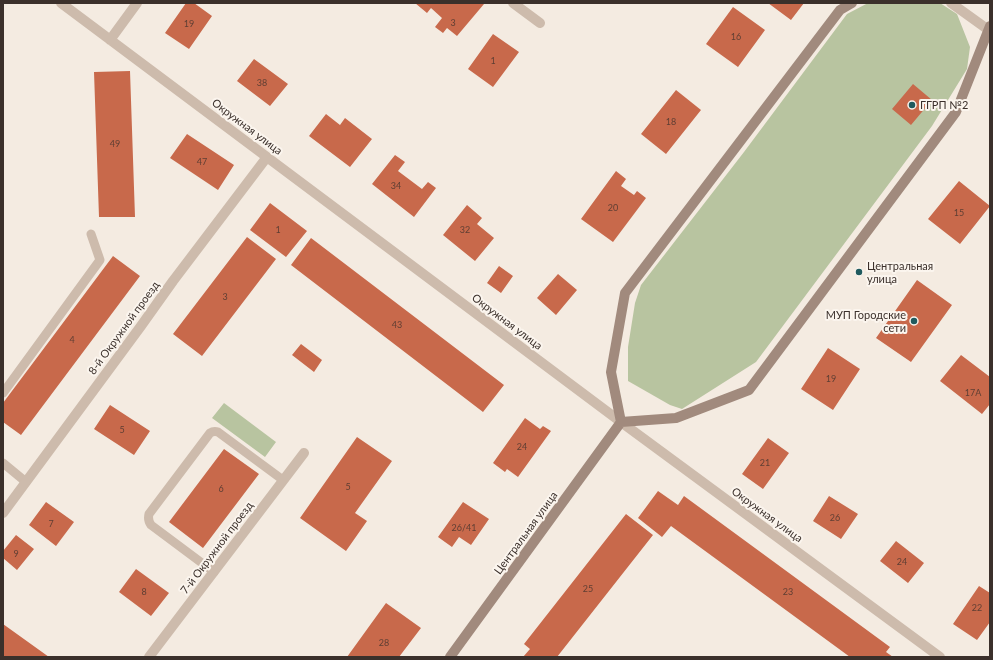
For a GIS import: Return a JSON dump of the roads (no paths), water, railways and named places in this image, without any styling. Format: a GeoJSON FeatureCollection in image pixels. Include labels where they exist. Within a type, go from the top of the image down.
{"type":"FeatureCollection","features":[{"type":"Feature","properties":{"kind":"street","name":"Окружная улица"},"geometry":{"type":"LineString","coordinates":[[61,3],[621,422],[940,657]]}},
{"type":"Feature","properties":{"kind":"street"},"geometry":{"type":"LineString","coordinates":[[110,40],[137,3]]}},
{"type":"Feature","properties":{"kind":"street"},"geometry":{"type":"LineString","coordinates":[[513,3],[540,23]]}},
{"type":"Feature","properties":{"kind":"street"},"geometry":{"type":"LineString","coordinates":[[852,3],[840,10],[625,293],[611,372],[621,422],[676,418],[749,390],[956,112],[989,29],[951,3]]}},
{"type":"Feature","properties":{"kind":"street","name":"8-й Окружной проезд"},"geometry":{"type":"LineString","coordinates":[[3,513],[142,326],[173,281],[267,157]]}},
{"type":"Feature","properties":{"kind":"street","name":"Центральная улица"},"geometry":{"type":"LineString","coordinates":[[450,657],[621,422]]}},
{"type":"Feature","properties":{"kind":"street","name":"7-й Окружной проезд"},"geometry":{"type":"LineString","coordinates":[[150,657],[304,453]]}},
{"type":"Feature","properties":{"kind":"lane"},"geometry":{"type":"LineString","coordinates":[[3,393],[100,260],[91,234]]}},
{"type":"Feature","properties":{"kind":"lane"},"geometry":{"type":"LineString","coordinates":[[214,572],[151,525],[148,518],[149,514],[205,439],[212,431],[218,432],[283,480]]}},
{"type":"Feature","properties":{"kind":"lane"},"geometry":{"type":"LineString","coordinates":[[3,463],[26,482]]}},
{"type":"Feature","properties":{"kind":"place","name":"ГГРП №2"},"geometry":{"type":"Point","coordinates":[912,105]}},
{"type":"Feature","properties":{"kind":"place","name":"Центральная улица"},"geometry":{"type":"Point","coordinates":[859,272]}},
{"type":"Feature","properties":{"kind":"place","name":"МУП Городские сети"},"geometry":{"type":"Point","coordinates":[914,321]}}]}
